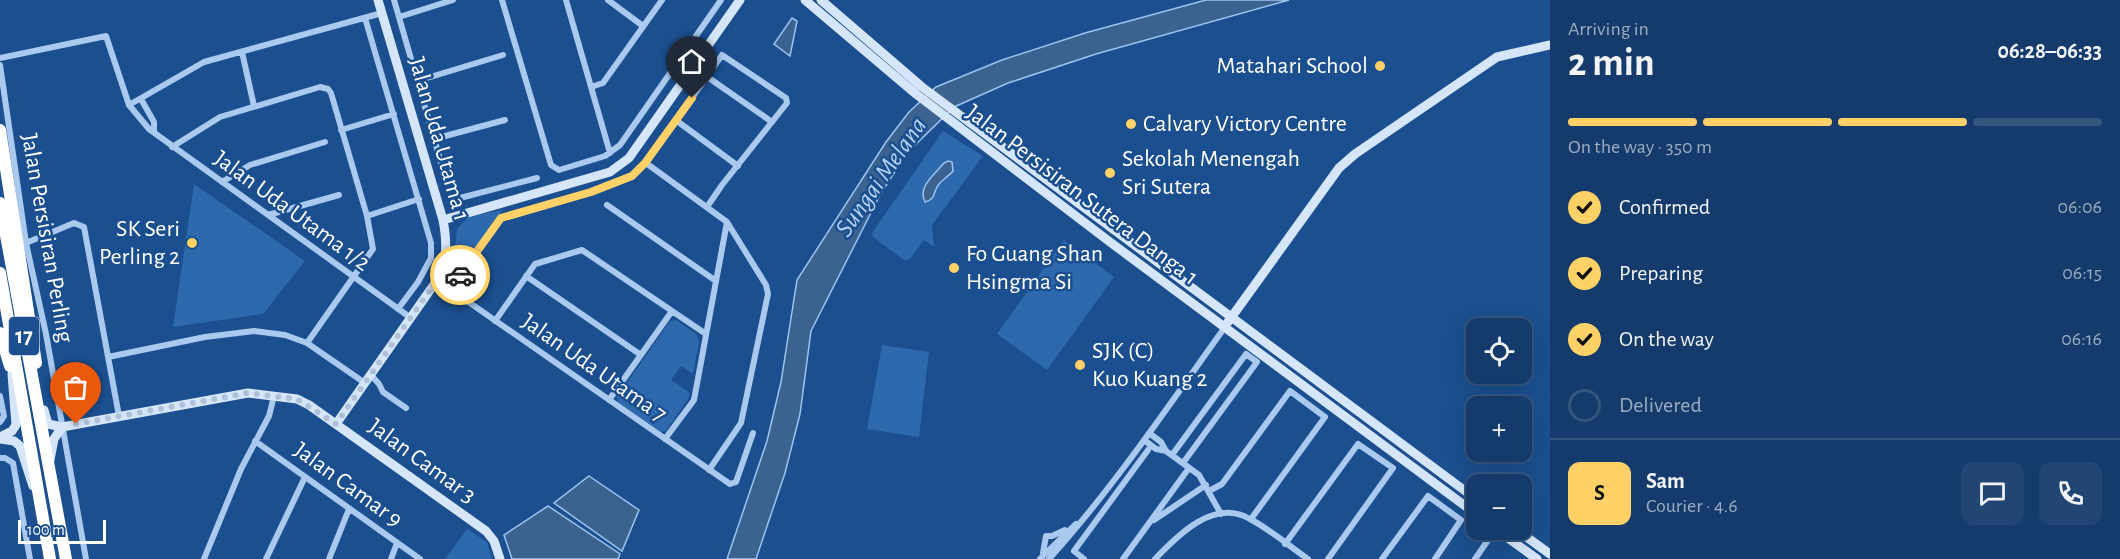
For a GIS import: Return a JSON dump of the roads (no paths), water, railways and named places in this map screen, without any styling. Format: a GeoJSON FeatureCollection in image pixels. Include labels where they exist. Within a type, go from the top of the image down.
{"type":"FeatureCollection","features":[{"type":"Feature","properties":{"kind":"highway"},"geometry":{"type":"LineString","coordinates":[[0,130],[29,308],[37,372],[34,392]]}},
{"type":"Feature","properties":{"kind":"highway","name":"17"},"geometry":{"type":"LineString","coordinates":[[0,203],[66,559]]}},
{"type":"Feature","properties":{"kind":"highway","name":"17"},"geometry":{"type":"LineString","coordinates":[[1,278],[50,559]]}},
{"type":"Feature","properties":{"kind":"highway"},"geometry":{"type":"LineString","coordinates":[[0,318],[1,337],[29,434]]}},
{"type":"Feature","properties":{"kind":"main road","name":"Jalan Uda Utama 1"},"geometry":{"type":"LineString","coordinates":[[336,424],[437,280],[446,257],[447,243],[443,220],[378,0]]}},
{"type":"Feature","properties":{"kind":"main road"},"geometry":{"type":"LineString","coordinates":[[443,220],[610,172],[629,158],[740,0]]}},
{"type":"Feature","properties":{"kind":"main road"},"geometry":{"type":"LineString","coordinates":[[805,0],[919,91]]}},
{"type":"Feature","properties":{"kind":"main road"},"geometry":{"type":"LineString","coordinates":[[821,0],[919,91]]}},
{"type":"Feature","properties":{"kind":"main road"},"geometry":{"type":"LineString","coordinates":[[1225,327],[1340,168],[1355,154],[1497,57],[1550,45]]}},
{"type":"Feature","properties":{"kind":"main road","name":"Jalan Persisiran Sutera Danga 1"},"geometry":{"type":"LineString","coordinates":[[919,91],[1232,317],[1466,492]]}},
{"type":"Feature","properties":{"kind":"main road","name":"Jalan Persisiran Sutera Danga 1"},"geometry":{"type":"LineString","coordinates":[[952,115],[1225,327],[1466,507]]}},
{"type":"Feature","properties":{"kind":"main road"},"geometry":{"type":"LineString","coordinates":[[437,200],[447,212],[464,214]]}},
{"type":"Feature","properties":{"kind":"main road"},"geometry":{"type":"LineString","coordinates":[[447,243],[455,223],[464,214]]}},
{"type":"Feature","properties":{"kind":"main road"},"geometry":{"type":"LineString","coordinates":[[37,372],[45,420],[48,424],[62,427],[54,440],[49,463]]}},
{"type":"Feature","properties":{"kind":"main road"},"geometry":{"type":"LineString","coordinates":[[0,438],[12,431],[16,424],[12,374]]}},
{"type":"Feature","properties":{"kind":"main road","name":"Jalan Camar 3"},"geometry":{"type":"LineString","coordinates":[[62,427],[248,393],[303,402],[486,531],[495,541],[500,559]]}},
{"type":"Feature","properties":{"kind":"main road"},"geometry":{"type":"LineString","coordinates":[[0,438],[14,441],[20,446],[42,517]]}},
{"type":"Feature","properties":{"kind":"main road"},"geometry":{"type":"LineString","coordinates":[[1510,540],[1537,559]]}},
{"type":"Feature","properties":{"kind":"main road"},"geometry":{"type":"LineString","coordinates":[[1531,540],[1550,554]]}},
{"type":"Feature","properties":{"kind":"street"},"geometry":{"type":"LineString","coordinates":[[394,0],[452,197],[456,199],[537,178]]}},
{"type":"Feature","properties":{"kind":"street"},"geometry":{"type":"LineString","coordinates":[[399,17],[453,0]]}},
{"type":"Feature","properties":{"kind":"street"},"geometry":{"type":"LineString","coordinates":[[502,0],[552,165],[562,170],[610,153],[620,146],[721,0]]}},
{"type":"Feature","properties":{"kind":"street"},"geometry":{"type":"LineString","coordinates":[[566,0],[610,153]]}},
{"type":"Feature","properties":{"kind":"street"},"geometry":{"type":"LineString","coordinates":[[608,0],[644,26]]}},
{"type":"Feature","properties":{"kind":"street"},"geometry":{"type":"LineString","coordinates":[[591,87],[603,83],[662,0]]}},
{"type":"Feature","properties":{"kind":"street"},"geometry":{"type":"LineString","coordinates":[[0,58],[106,36],[129,105],[204,62],[382,13]]}},
{"type":"Feature","properties":{"kind":"street"},"geometry":{"type":"LineString","coordinates":[[365,18],[430,236],[431,258],[418,282],[398,309]]}},
{"type":"Feature","properties":{"kind":"street"},"geometry":{"type":"LineString","coordinates":[[242,52],[254,106]]}},
{"type":"Feature","properties":{"kind":"street"},"geometry":{"type":"LineString","coordinates":[[417,81],[503,55]]}},
{"type":"Feature","properties":{"kind":"street"},"geometry":{"type":"LineString","coordinates":[[450,289],[501,218],[591,192],[632,176],[645,163],[722,55],[786,98],[787,103],[707,207]]}},
{"type":"Feature","properties":{"kind":"street","name":"Jalan Persisiran Perling"},"geometry":{"type":"LineString","coordinates":[[0,65],[26,243],[46,334],[86,559]]}},
{"type":"Feature","properties":{"kind":"street"},"geometry":{"type":"LineString","coordinates":[[706,76],[772,122]]}},
{"type":"Feature","properties":{"kind":"street"},"geometry":{"type":"LineString","coordinates":[[171,147],[220,117],[324,87],[327,89],[332,97],[367,216],[373,249],[307,343]]}},
{"type":"Feature","properties":{"kind":"street","name":"Jalan Uda Utama 1/2"},"geometry":{"type":"LineString","coordinates":[[141,99],[154,122],[154,131]]}},
{"type":"Feature","properties":{"kind":"street","name":"Jalan Uda Utama 1/2"},"geometry":{"type":"LineString","coordinates":[[129,105],[149,129],[171,147],[411,318]]}},
{"type":"Feature","properties":{"kind":"street"},"geometry":{"type":"LineString","coordinates":[[341,130],[394,114]]}},
{"type":"Feature","properties":{"kind":"street"},"geometry":{"type":"LineString","coordinates":[[434,139],[505,120]]}},
{"type":"Feature","properties":{"kind":"street"},"geometry":{"type":"LineString","coordinates":[[676,121],[738,166]]}},
{"type":"Feature","properties":{"kind":"street"},"geometry":{"type":"LineString","coordinates":[[222,182],[250,165],[325,142]]}},
{"type":"Feature","properties":{"kind":"street"},"geometry":{"type":"LineString","coordinates":[[645,163],[727,222],[766,285],[768,294],[741,423],[709,470]]}},
{"type":"Feature","properties":{"kind":"street"},"geometry":{"type":"LineString","coordinates":[[268,215],[339,195]]}},
{"type":"Feature","properties":{"kind":"street"},"geometry":{"type":"LineString","coordinates":[[367,216],[419,199]]}},
{"type":"Feature","properties":{"kind":"street"},"geometry":{"type":"LineString","coordinates":[[607,205],[716,280]]}},
{"type":"Feature","properties":{"kind":"street"},"geometry":{"type":"LineString","coordinates":[[665,440],[694,400],[727,222]]}},
{"type":"Feature","properties":{"kind":"street"},"geometry":{"type":"LineString","coordinates":[[26,243],[74,223],[84,226],[119,417]]}},
{"type":"Feature","properties":{"kind":"street"},"geometry":{"type":"LineString","coordinates":[[495,321],[535,264],[582,250],[706,334]]}},
{"type":"Feature","properties":{"kind":"street"},"geometry":{"type":"LineString","coordinates":[[526,276],[641,356]]}},
{"type":"Feature","properties":{"kind":"street","name":"Jalan Uda Utama 7"},"geometry":{"type":"LineString","coordinates":[[437,280],[730,484],[736,482],[753,433]]}},
{"type":"Feature","properties":{"kind":"street"},"geometry":{"type":"LineString","coordinates":[[609,400],[672,311]]}},
{"type":"Feature","properties":{"kind":"street"},"geometry":{"type":"LineString","coordinates":[[1041,558],[1059,544],[1081,520],[1144,440],[1225,327]]}},
{"type":"Feature","properties":{"kind":"street"},"geometry":{"type":"LineString","coordinates":[[108,357],[238,332],[254,331],[285,336],[307,343],[379,384],[382,392],[406,408]]}},
{"type":"Feature","properties":{"kind":"street"},"geometry":{"type":"LineString","coordinates":[[1123,559],[1257,362],[1246,354],[1169,453]]}},
{"type":"Feature","properties":{"kind":"street"},"geometry":{"type":"LineString","coordinates":[[1148,524],[1207,488],[1222,484],[1290,391],[1325,417],[1251,519]]}},
{"type":"Feature","properties":{"kind":"street"},"geometry":{"type":"LineString","coordinates":[[0,396],[4,416],[1,421]]}},
{"type":"Feature","properties":{"kind":"street"},"geometry":{"type":"LineString","coordinates":[[204,559],[255,441],[269,416],[274,396]]}},
{"type":"Feature","properties":{"kind":"street"},"geometry":{"type":"LineString","coordinates":[[1149,433],[1161,442],[1169,453]]}},
{"type":"Feature","properties":{"kind":"street"},"geometry":{"type":"LineString","coordinates":[[1144,440],[1169,453],[1199,475],[1221,514]]}},
{"type":"Feature","properties":{"kind":"street","name":"Jalan Camar 9"},"geometry":{"type":"LineString","coordinates":[[255,441],[420,559]]}},
{"type":"Feature","properties":{"kind":"street"},"geometry":{"type":"LineString","coordinates":[[1286,543],[1358,444],[1393,468],[1328,559]]}},
{"type":"Feature","properties":{"kind":"street"},"geometry":{"type":"LineString","coordinates":[[1084,559],[1074,551],[1148,450]]}},
{"type":"Feature","properties":{"kind":"street"},"geometry":{"type":"LineString","coordinates":[[0,458],[13,463],[30,559]]}},
{"type":"Feature","properties":{"kind":"street"},"geometry":{"type":"LineString","coordinates":[[266,559],[305,477]]}},
{"type":"Feature","properties":{"kind":"street"},"geometry":{"type":"LineString","coordinates":[[1382,559],[1426,498],[1430,496],[1461,520],[1435,559]]}},
{"type":"Feature","properties":{"kind":"street"},"geometry":{"type":"LineString","coordinates":[[329,559],[350,509]]}},
{"type":"Feature","properties":{"kind":"street"},"geometry":{"type":"LineString","coordinates":[[1155,559],[1179,534],[1207,518],[1231,513],[1251,519],[1308,559]]}},
{"type":"Feature","properties":{"kind":"street"},"geometry":{"type":"LineString","coordinates":[[1049,559],[1071,528],[1081,520]]}},
{"type":"Feature","properties":{"kind":"street"},"geometry":{"type":"LineString","coordinates":[[1041,558],[1046,536],[1052,536],[1071,528]]}},
{"type":"Feature","properties":{"kind":"street"},"geometry":{"type":"LineString","coordinates":[[1475,559],[1489,540]]}},
{"type":"Feature","properties":{"kind":"street"},"geometry":{"type":"LineString","coordinates":[[391,559],[398,543]]}},
{"type":"Feature","properties":{"kind":"water","name":"Sungai Melana"},"geometry":{"type":"Polygon","coordinates":[[[1206,0],[1289,0],[1096,54],[1008,83],[954,107],[907,153],[880,195],[811,331],[800,414],[785,473],[756,559],[727,559],[767,441],[781,382],[797,280],[886,142],[909,112],[936,87],[1002,60],[1085,33],[1206,0]]]}},
{"type":"Feature","properties":{"kind":"water"},"geometry":{"type":"Polygon","coordinates":[[[792,18],[797,21],[790,56],[774,44],[792,18]]]}},
{"type":"Feature","properties":{"kind":"water"},"geometry":{"type":"Polygon","coordinates":[[[948,161],[952,162],[953,171],[939,184],[933,197],[925,202],[923,191],[925,186],[948,161]]]}},
{"type":"Feature","properties":{"kind":"water"},"geometry":{"type":"Polygon","coordinates":[[[589,476],[639,510],[622,551],[554,503],[589,476]]]}},
{"type":"Feature","properties":{"kind":"water"},"geometry":{"type":"Polygon","coordinates":[[[548,506],[620,554],[618,559],[512,559],[504,535],[548,506]]]}},
{"type":"Feature","properties":{"kind":"place","name":"Matahari School"},"geometry":{"type":"Point","coordinates":[1380,66]}},
{"type":"Feature","properties":{"kind":"place","name":"Calvary Victory Centre"},"geometry":{"type":"Point","coordinates":[1131,124]}},
{"type":"Feature","properties":{"kind":"place","name":"Sekolah Menengah Sri Sutera"},"geometry":{"type":"Point","coordinates":[1110,173]}},
{"type":"Feature","properties":{"kind":"place","name":"SK Seri Perling 2"},"geometry":{"type":"Point","coordinates":[192,243]}},
{"type":"Feature","properties":{"kind":"place","name":"Fo Guang Shan Hsingma Si"},"geometry":{"type":"Point","coordinates":[954,268]}},
{"type":"Feature","properties":{"kind":"place","name":"SJK (C) Kuo Kuang 2"},"geometry":{"type":"Point","coordinates":[1080,365]}}]}
